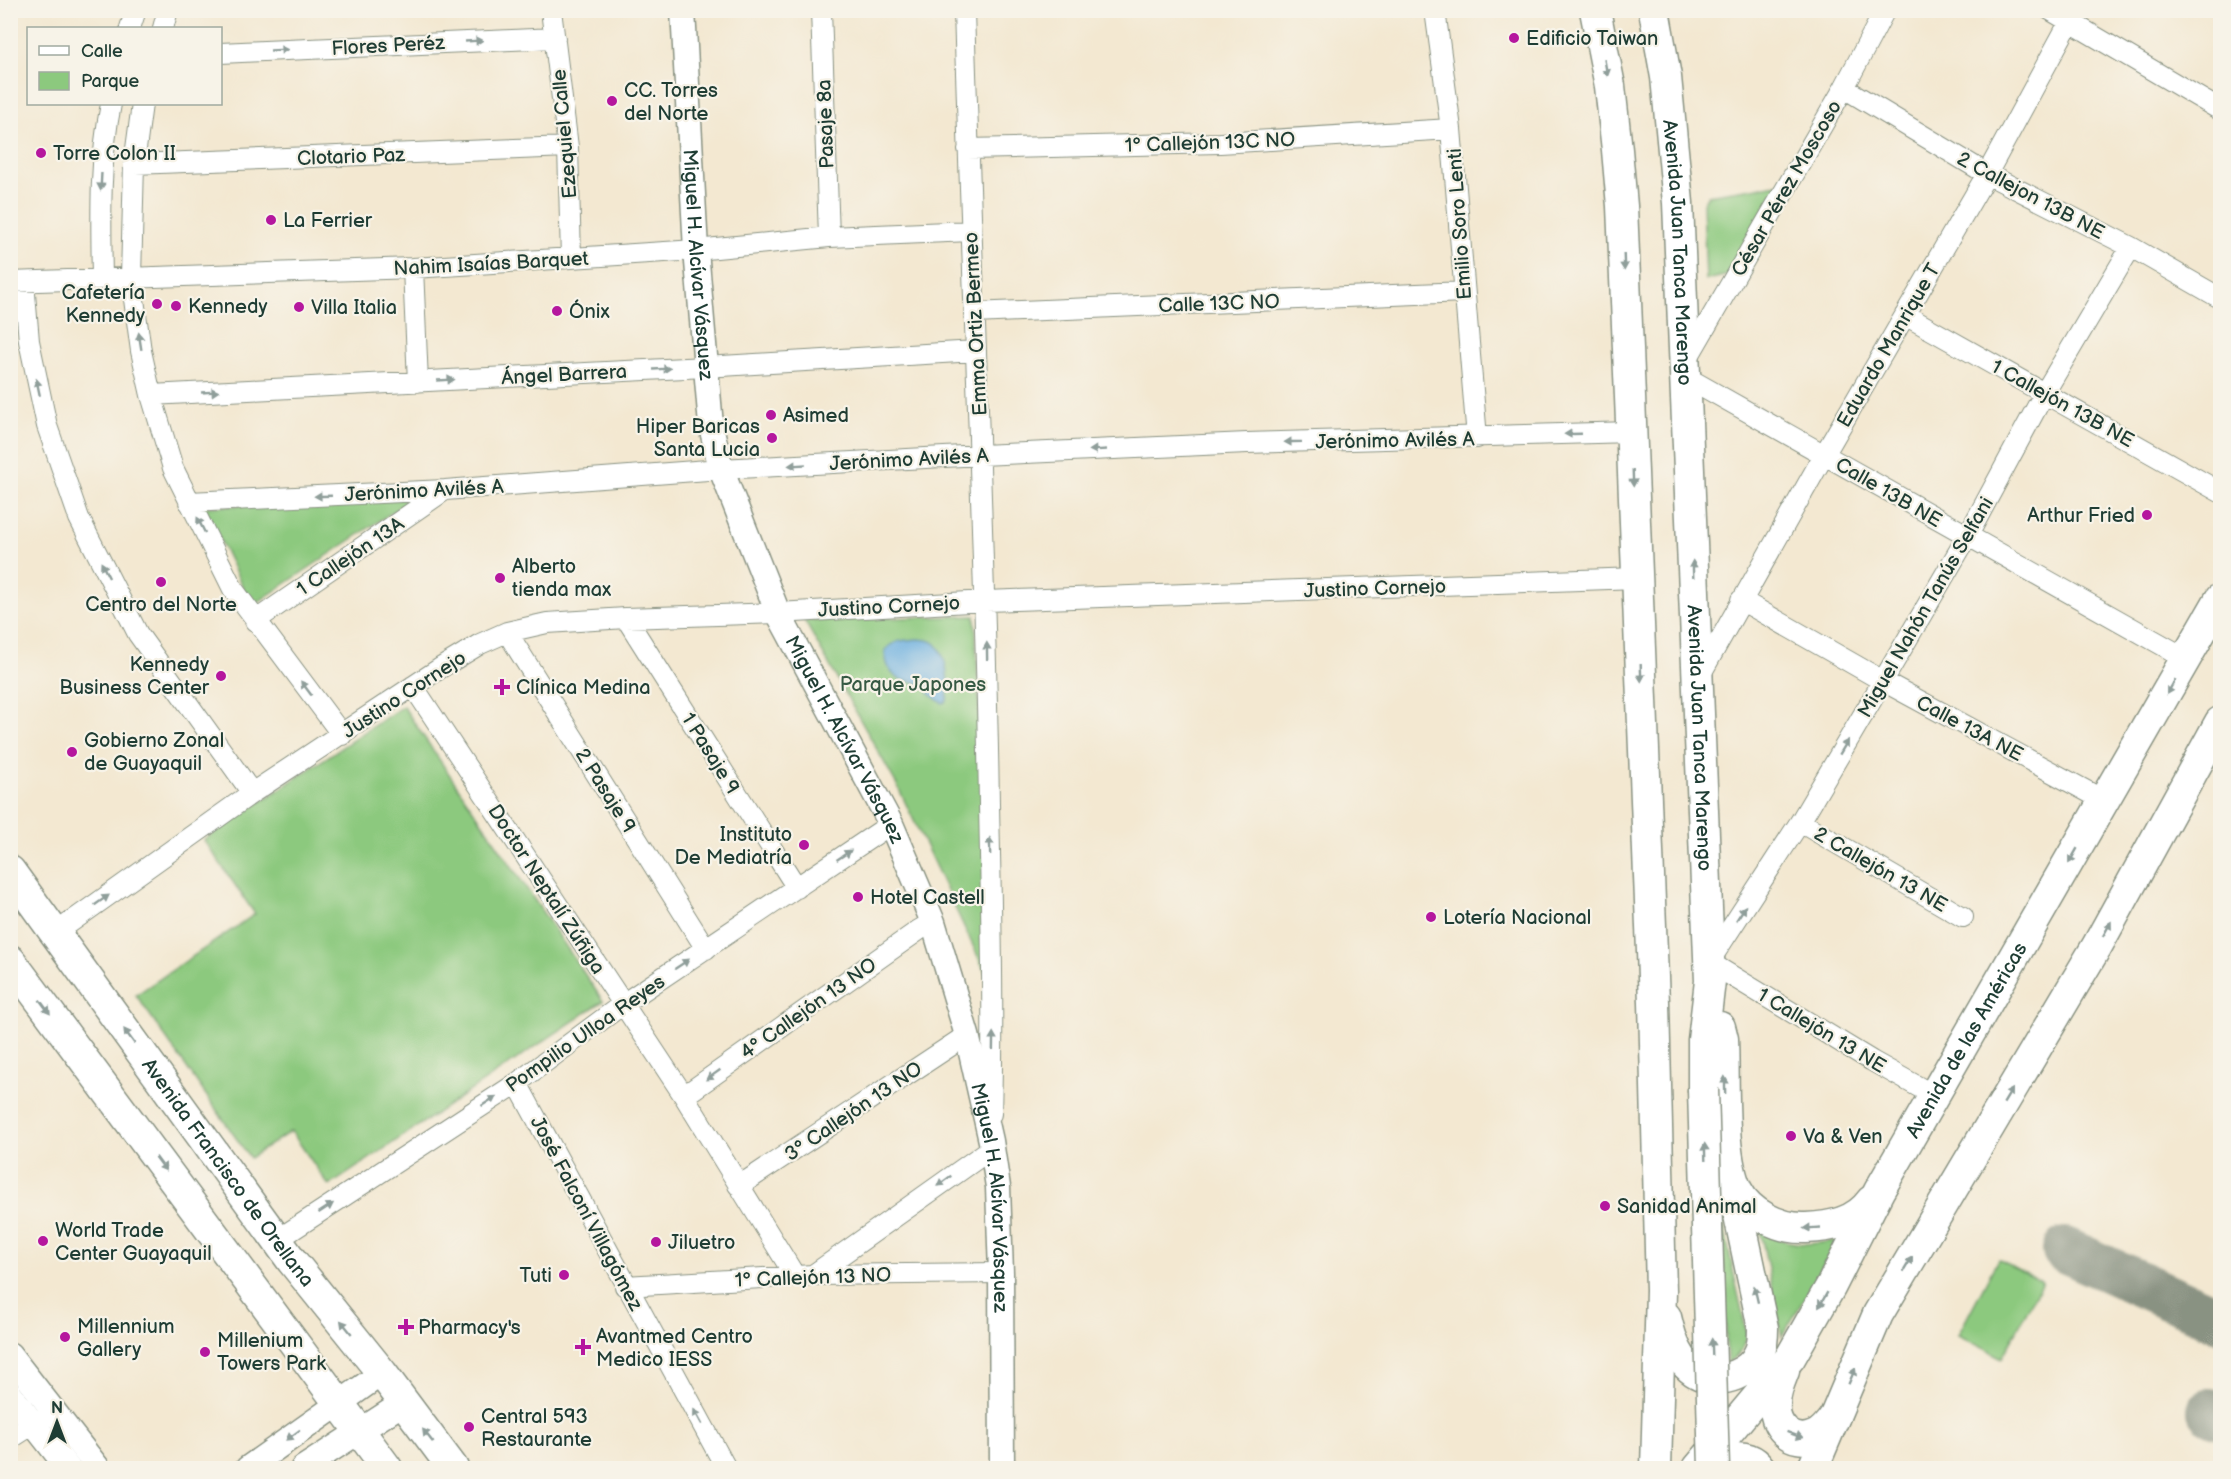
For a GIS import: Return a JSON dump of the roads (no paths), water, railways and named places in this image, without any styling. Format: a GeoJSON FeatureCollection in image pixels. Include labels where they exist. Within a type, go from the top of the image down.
{"type":"FeatureCollection","features":[{"type":"Feature","properties":{"kind":"main road"},"geometry":{"type":"LineString","coordinates":[[1595,10],[1610,86],[1617,150],[1631,432],[1654,1002],[1661,1290],[1656,1468]]}},
{"type":"Feature","properties":{"kind":"main road","name":"Avenida Juan Tanca Marengo"},"geometry":{"type":"LineString","coordinates":[[1654,10],[1666,77],[1678,203],[1710,971],[1703,1040],[1703,1089],[1714,1468]]}},
{"type":"Feature","properties":{"kind":"main road","name":"Avenida de las Américas"},"geometry":{"type":"LineString","coordinates":[[1698,1468],[1790,1358],[1831,1286],[1879,1191],[2220,599]]}},
{"type":"Feature","properties":{"kind":"main road"},"geometry":{"type":"LineString","coordinates":[[1813,1468],[1878,1314],[2097,946],[2220,722]]}},
{"type":"Feature","properties":{"kind":"main road","name":"Avenida Francisco de Orellana"},"geometry":{"type":"LineString","coordinates":[[10,871],[277,1240],[382,1373],[453,1468]]}},
{"type":"Feature","properties":{"kind":"main road"},"geometry":{"type":"LineString","coordinates":[[10,960],[339,1402],[358,1432],[387,1468]]}},
{"type":"Feature","properties":{"kind":"main road"},"geometry":{"type":"LineString","coordinates":[[1661,1290],[1670,1337],[1680,1356],[1695,1371],[1702,1376],[1727,1378],[1747,1369],[1755,1361],[1760,1351],[1763,1328],[1729,1162],[1723,1039],[1710,971]]}},
{"type":"Feature","properties":{"kind":"main road"},"geometry":{"type":"LineString","coordinates":[[1729,1162],[1737,1189],[1745,1203],[1757,1213],[1785,1226],[1818,1228],[1847,1221],[1868,1206],[1879,1191]]}},
{"type":"Feature","properties":{"kind":"main road"},"geometry":{"type":"LineString","coordinates":[[1790,1358],[1774,1406],[1780,1426],[1787,1434],[1803,1439],[1821,1432],[1835,1416]]}},
{"type":"Feature","properties":{"kind":"main road"},"geometry":{"type":"LineString","coordinates":[[1708,1468],[1723,1459],[1743,1457],[1760,1468]]}},
{"type":"Feature","properties":{"kind":"street"},"geometry":{"type":"LineString","coordinates":[[130,27],[136,10]]}},
{"type":"Feature","properties":{"kind":"street"},"geometry":{"type":"LineString","coordinates":[[163,27],[168,10]]}},
{"type":"Feature","properties":{"kind":"street","name":"Ezequiel Calle"},"geometry":{"type":"LineString","coordinates":[[551,10],[568,147],[571,258]]}},
{"type":"Feature","properties":{"kind":"street","name":"Miguel H. Alcívar Vásquez"},"geometry":{"type":"LineString","coordinates":[[683,10],[696,250],[711,426],[721,469],[778,613],[891,824],[933,922],[967,1035],[998,1187],[1002,1468]]}},
{"type":"Feature","properties":{"kind":"street","name":"Pasaje 8a"},"geometry":{"type":"LineString","coordinates":[[821,10],[829,237]]}},
{"type":"Feature","properties":{"kind":"street","name":"Emma Ortiz Bermeo"},"geometry":{"type":"LineString","coordinates":[[964,10],[986,601],[993,1024],[991,1145]]}},
{"type":"Feature","properties":{"kind":"street","name":"Emilio Soro Lenti"},"geometry":{"type":"LineString","coordinates":[[1434,10],[1451,129],[1477,438]]}},
{"type":"Feature","properties":{"kind":"street","name":"César Pérez Moscoso"},"geometry":{"type":"LineString","coordinates":[[1685,370],[1844,88],[1885,10]]}},
{"type":"Feature","properties":{"kind":"street"},"geometry":{"type":"LineString","coordinates":[[2050,10],[2073,16],[2218,102]]}},
{"type":"Feature","properties":{"kind":"street","name":"Eduardo Manrique T"},"geometry":{"type":"LineString","coordinates":[[1698,680],[1741,600],[1987,174],[2073,16]]}},
{"type":"Feature","properties":{"kind":"street","name":"Flores Peréz"},"geometry":{"type":"LineString","coordinates":[[222,53],[555,38]]}},
{"type":"Feature","properties":{"kind":"street","name":"2 Callejon 13B NE"},"geometry":{"type":"LineString","coordinates":[[1844,88],[1987,174],[2131,248],[2220,298]]}},
{"type":"Feature","properties":{"kind":"street"},"geometry":{"type":"LineString","coordinates":[[102,279],[100,188],[105,133],[111,105]]}},
{"type":"Feature","properties":{"kind":"street"},"geometry":{"type":"LineString","coordinates":[[142,105],[134,164],[130,277],[141,351],[151,394],[174,468],[233,589],[342,735]]}},
{"type":"Feature","properties":{"kind":"street","name":"1º Callejón 13C NO"},"geometry":{"type":"LineString","coordinates":[[968,149],[1220,143],[1451,129]]}},
{"type":"Feature","properties":{"kind":"street","name":"Clotario Paz"},"geometry":{"type":"LineString","coordinates":[[134,164],[568,147]]}},
{"type":"Feature","properties":{"kind":"street","name":"Nahim Isaías Barquet"},"geometry":{"type":"LineString","coordinates":[[17,282],[413,268],[696,250],[829,237],[971,231]]}},
{"type":"Feature","properties":{"kind":"street","name":"Miguel Nahón Tanús Selfani"},"geometry":{"type":"LineString","coordinates":[[1710,971],[1967,537],[2045,392],[2131,248]]}},
{"type":"Feature","properties":{"kind":"street"},"geometry":{"type":"LineString","coordinates":[[413,268],[418,382]]}},
{"type":"Feature","properties":{"kind":"street"},"geometry":{"type":"LineString","coordinates":[[17,282],[47,426],[79,518],[138,634],[252,793]]}},
{"type":"Feature","properties":{"kind":"street","name":"Calle 13C NO"},"geometry":{"type":"LineString","coordinates":[[974,314],[1464,292]]}},
{"type":"Feature","properties":{"kind":"street","name":"1 Callejón 13B NE"},"geometry":{"type":"LineString","coordinates":[[1905,315],[2220,492]]}},
{"type":"Feature","properties":{"kind":"street","name":"Ángel Barrera"},"geometry":{"type":"LineString","coordinates":[[151,394],[418,382],[976,351]]}},
{"type":"Feature","properties":{"kind":"street","name":"Calle 13B NE"},"geometry":{"type":"LineString","coordinates":[[1685,370],[1824,455],[2187,659]]}},
{"type":"Feature","properties":{"kind":"street","name":"Jerónimo Avilés A"},"geometry":{"type":"LineString","coordinates":[[189,502],[445,490],[721,469],[981,455],[1246,443],[1631,432]]}},
{"type":"Feature","properties":{"kind":"street","name":"1 Callejón 13A"},"geometry":{"type":"LineString","coordinates":[[255,621],[445,490]]}},
{"type":"Feature","properties":{"kind":"street","name":"Justino Cornejo"},"geometry":{"type":"LineString","coordinates":[[54,934],[252,793],[413,686],[480,644],[507,632],[547,623],[986,601],[1637,578]]}},
{"type":"Feature","properties":{"kind":"street","name":"Calle 13A NE"},"geometry":{"type":"LineString","coordinates":[[1741,600],[1883,681],[2105,801]]}},
{"type":"Feature","properties":{"kind":"street","name":"1 Pasaje 9"},"geometry":{"type":"LineString","coordinates":[[626,618],[797,888]]}},
{"type":"Feature","properties":{"kind":"street","name":"2 Pasaje 9"},"geometry":{"type":"LineString","coordinates":[[507,632],[706,948]]}},
{"type":"Feature","properties":{"kind":"street","name":"Doctor Neptalí Zúñiga"},"geometry":{"type":"LineString","coordinates":[[413,686],[684,1096],[738,1185],[804,1275]]}},
{"type":"Feature","properties":{"kind":"street","name":"2 Callejón 13 NE"},"geometry":{"type":"LineString","coordinates":[[1800,822],[1963,917]]}},
{"type":"Feature","properties":{"kind":"street","name":"Pompilio Ulloa Reyes"},"geometry":{"type":"LineString","coordinates":[[277,1240],[517,1083],[623,1004],[891,824]]}},
{"type":"Feature","properties":{"kind":"street","name":"4º Callejón 13 NO"},"geometry":{"type":"LineString","coordinates":[[684,1096],[933,922]]}},
{"type":"Feature","properties":{"kind":"street","name":"1 Callejón 13 NE"},"geometry":{"type":"LineString","coordinates":[[1710,971],[1935,1096]]}},
{"type":"Feature","properties":{"kind":"street","name":"3º Callejón 13 NO"},"geometry":{"type":"LineString","coordinates":[[738,1185],[967,1035]]}},
{"type":"Feature","properties":{"kind":"street","name":"José Falconí Villagómez"},"geometry":{"type":"LineString","coordinates":[[517,1083],[726,1468]]}},
{"type":"Feature","properties":{"kind":"street"},"geometry":{"type":"LineString","coordinates":[[804,1275],[991,1145]]}},
{"type":"Feature","properties":{"kind":"street","name":"1º Callejón 13 NO"},"geometry":{"type":"LineString","coordinates":[[626,1286],[804,1275],[1001,1273]]}},
{"type":"Feature","properties":{"kind":"street"},"geometry":{"type":"LineString","coordinates":[[10,1355],[68,1468]]}},
{"type":"Feature","properties":{"kind":"street"},"geometry":{"type":"LineString","coordinates":[[248,1468],[382,1373]]}},
{"type":"Feature","properties":{"kind":"street"},"geometry":{"type":"LineString","coordinates":[[10,1394],[43,1418],[98,1468]]}},
{"type":"Feature","properties":{"kind":"street"},"geometry":{"type":"LineString","coordinates":[[303,1468],[403,1403]]}},
{"type":"Feature","properties":{"kind":"street"},"geometry":{"type":"LineString","coordinates":[[10,1439],[43,1418]]}},
{"type":"Feature","properties":{"kind":"water"},"geometry":{"type":"Polygon","coordinates":[[[918,639],[934,642],[943,656],[948,687],[947,701],[943,703],[919,684],[895,676],[887,664],[885,650],[892,644],[918,639]]]}},
{"type":"Feature","properties":{"kind":"place","name":"Edificio Taiwan"},"geometry":{"type":"Point","coordinates":[1514,38]}},
{"type":"Feature","properties":{"kind":"place","name":"CC. Torres del Norte"},"geometry":{"type":"Point","coordinates":[612,101]}},
{"type":"Feature","properties":{"kind":"place","name":"Torre Colon II"},"geometry":{"type":"Point","coordinates":[41,153]}},
{"type":"Feature","properties":{"kind":"place","name":"La Ferrier"},"geometry":{"type":"Point","coordinates":[271,220]}},
{"type":"Feature","properties":{"kind":"place","name":"Cafetería Kennedy"},"geometry":{"type":"Point","coordinates":[157,304]}},
{"type":"Feature","properties":{"kind":"place","name":"Kennedy"},"geometry":{"type":"Point","coordinates":[176,306]}},
{"type":"Feature","properties":{"kind":"place","name":"Villa Italia"},"geometry":{"type":"Point","coordinates":[299,307]}},
{"type":"Feature","properties":{"kind":"place","name":"Ónix"},"geometry":{"type":"Point","coordinates":[557,311]}},
{"type":"Feature","properties":{"kind":"place","name":"Asimed"},"geometry":{"type":"Point","coordinates":[771,415]}},
{"type":"Feature","properties":{"kind":"place","name":"Hiper Baricas Santa Lucia"},"geometry":{"type":"Point","coordinates":[772,438]}},
{"type":"Feature","properties":{"kind":"place","name":"Arthur Fried"},"geometry":{"type":"Point","coordinates":[2147,515]}},
{"type":"Feature","properties":{"kind":"place","name":"Alberto tienda max"},"geometry":{"type":"Point","coordinates":[500,578]}},
{"type":"Feature","properties":{"kind":"place","name":"Centro del Norte"},"geometry":{"type":"Point","coordinates":[161,582]}},
{"type":"Feature","properties":{"kind":"place","name":"Kennedy Business Center"},"geometry":{"type":"Point","coordinates":[221,676]}},
{"type":"Feature","properties":{"kind":"place","name":"Clínica Medina"},"geometry":{"type":"Point","coordinates":[502,687]}},
{"type":"Feature","properties":{"kind":"place","name":"Gobierno Zonal de Guayaquil"},"geometry":{"type":"Point","coordinates":[72,752]}},
{"type":"Feature","properties":{"kind":"place","name":"Instituto De Mediatría"},"geometry":{"type":"Point","coordinates":[804,845]}},
{"type":"Feature","properties":{"kind":"place","name":"Hotel Castell"},"geometry":{"type":"Point","coordinates":[858,897]}},
{"type":"Feature","properties":{"kind":"place","name":"Lotería Nacional"},"geometry":{"type":"Point","coordinates":[1431,917]}},
{"type":"Feature","properties":{"kind":"place","name":"Va & Ven"},"geometry":{"type":"Point","coordinates":[1791,1136]}},
{"type":"Feature","properties":{"kind":"place","name":"Sanidad Animal"},"geometry":{"type":"Point","coordinates":[1605,1206]}},
{"type":"Feature","properties":{"kind":"place","name":"World Trade Center Guayaquil"},"geometry":{"type":"Point","coordinates":[43,1241]}},
{"type":"Feature","properties":{"kind":"place","name":"Jiluetro"},"geometry":{"type":"Point","coordinates":[656,1242]}},
{"type":"Feature","properties":{"kind":"place","name":"Tuti"},"geometry":{"type":"Point","coordinates":[564,1275]}},
{"type":"Feature","properties":{"kind":"place","name":"Pharmacy's"},"geometry":{"type":"Point","coordinates":[406,1327]}},
{"type":"Feature","properties":{"kind":"place","name":"Millennium Gallery"},"geometry":{"type":"Point","coordinates":[65,1337]}},
{"type":"Feature","properties":{"kind":"place","name":"Avantmed Centro Medico IESS"},"geometry":{"type":"Point","coordinates":[583,1347]}},
{"type":"Feature","properties":{"kind":"place","name":"Millenium Towers Park"},"geometry":{"type":"Point","coordinates":[205,1352]}},
{"type":"Feature","properties":{"kind":"place","name":"Central 593 Restaurante"},"geometry":{"type":"Point","coordinates":[469,1427]}},
{"type":"Feature","properties":{"kind":"park label","name":"Parque Japones"},"geometry":{"type":"Point","coordinates":[913,684]}}]}
